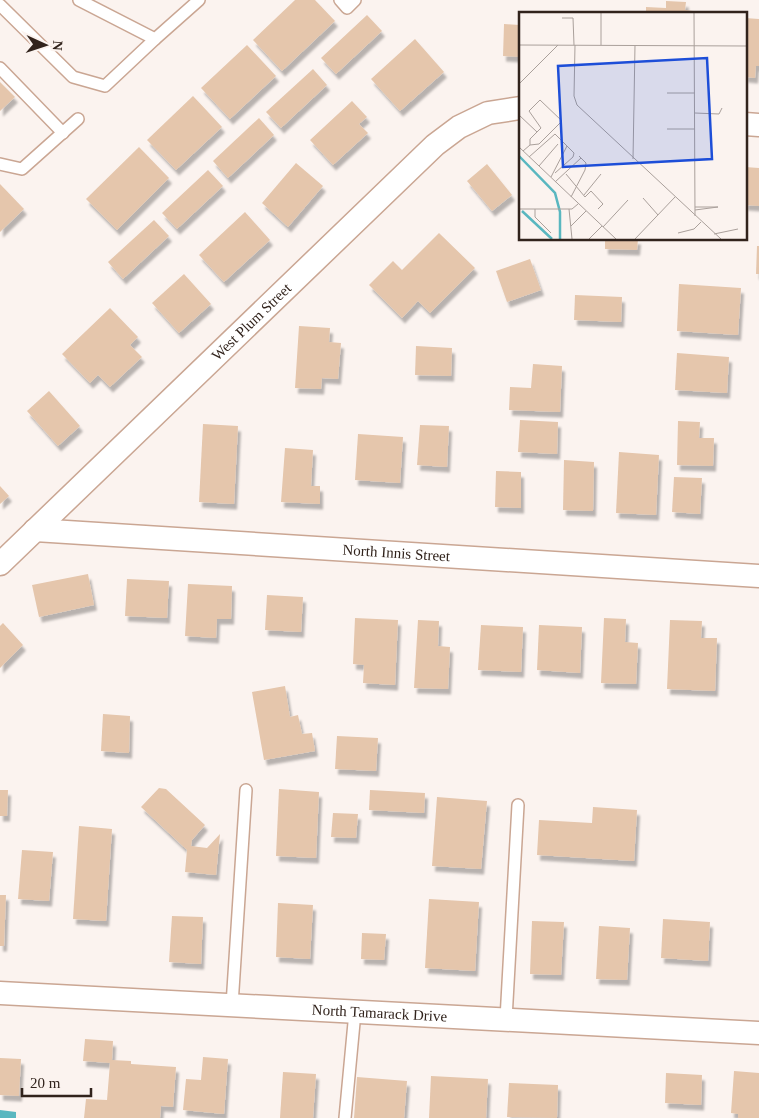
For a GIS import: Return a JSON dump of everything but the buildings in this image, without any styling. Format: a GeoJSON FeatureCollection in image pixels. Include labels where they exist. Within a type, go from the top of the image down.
{"type":"FeatureCollection","features":[{"type":"Feature","properties":{"kind":"street","name":"West Plum Street"},"geometry":{"type":"LineString","coordinates":[[0,564],[435,145],[459,127],[488,113],[519,108]]}},
{"type":"Feature","properties":{"kind":"street"},"geometry":{"type":"LineString","coordinates":[[746,124],[759,125]]}},
{"type":"Feature","properties":{"kind":"street","name":"North Innis Street"},"geometry":{"type":"LineString","coordinates":[[35,530],[759,576]]}},
{"type":"Feature","properties":{"kind":"street","name":"North Tamarack Drive"},"geometry":{"type":"LineString","coordinates":[[0,993],[759,1033]]}},
{"type":"Feature","properties":{"kind":"lane"},"geometry":{"type":"LineString","coordinates":[[79,0],[155,39]]}},
{"type":"Feature","properties":{"kind":"lane"},"geometry":{"type":"LineString","coordinates":[[0,5],[73,77],[104,86],[199,0]]}},
{"type":"Feature","properties":{"kind":"lane"},"geometry":{"type":"LineString","coordinates":[[340,0],[347,8],[355,0]]}},
{"type":"Feature","properties":{"kind":"lane"},"geometry":{"type":"LineString","coordinates":[[0,68],[63,133]]}},
{"type":"Feature","properties":{"kind":"lane"},"geometry":{"type":"LineString","coordinates":[[0,164],[22,169],[78,120]]}},
{"type":"Feature","properties":{"kind":"lane"},"geometry":{"type":"LineString","coordinates":[[232,1005],[246,790]]}},
{"type":"Feature","properties":{"kind":"lane"},"geometry":{"type":"LineString","coordinates":[[506,1020],[518,805]]}},
{"type":"Feature","properties":{"kind":"lane"},"geometry":{"type":"LineString","coordinates":[[345,1118],[355,1012]]}},
{"type":"Feature","properties":{"kind":"water"},"geometry":{"type":"Polygon","coordinates":[[[0,1110],[16,1112],[16,1118],[0,1118],[0,1110]]]}}]}
